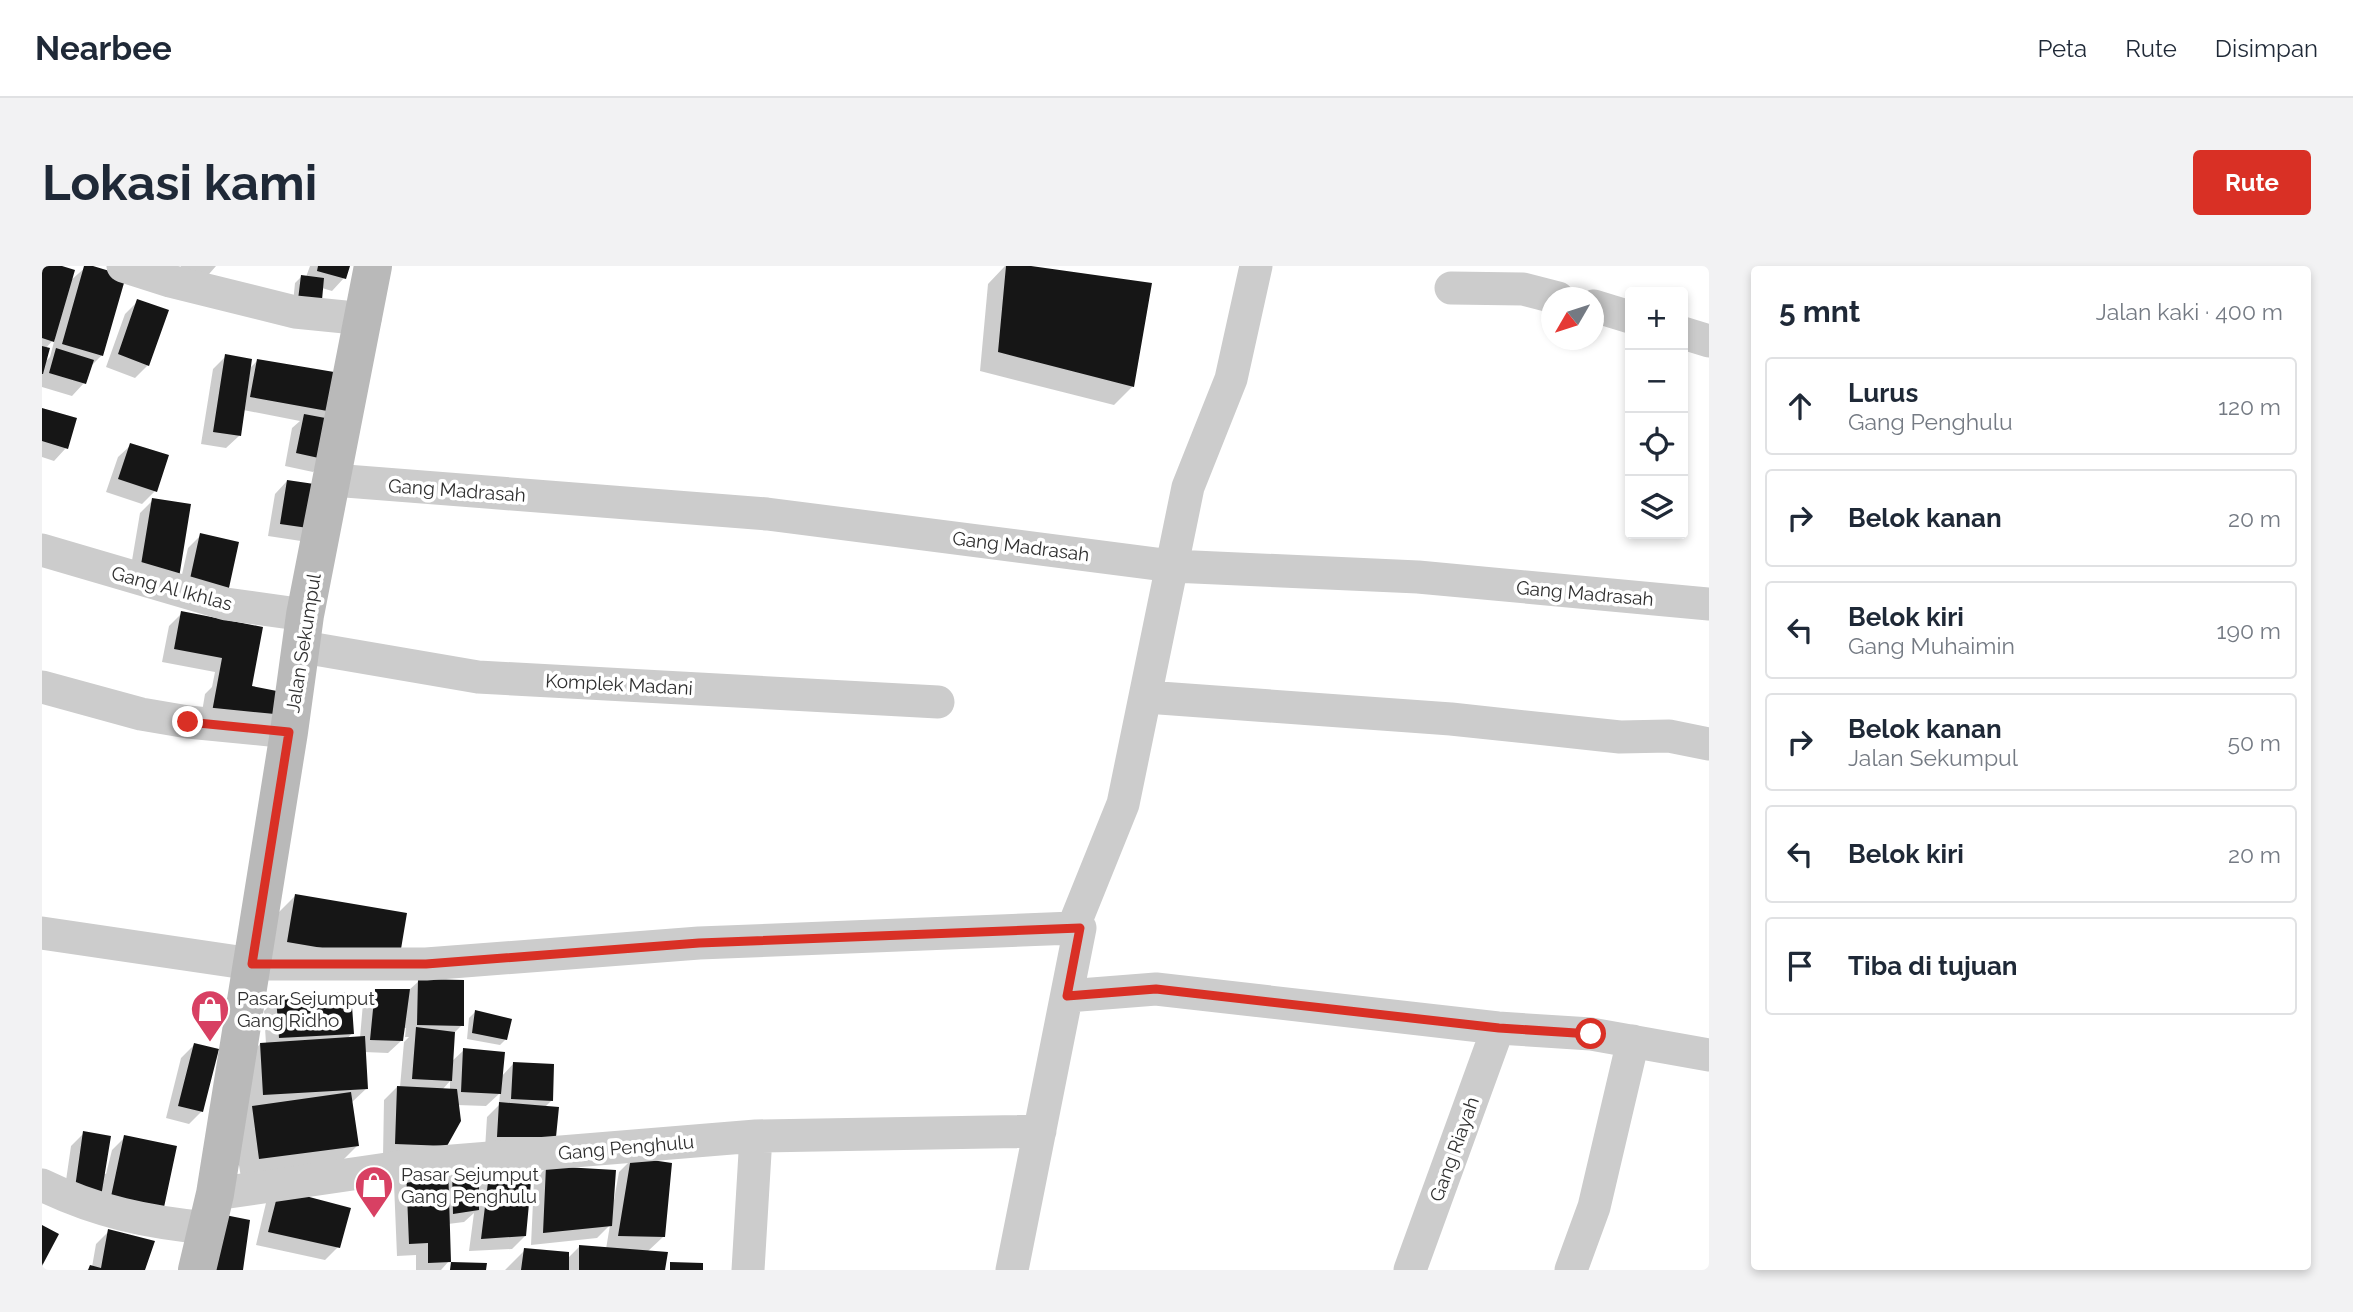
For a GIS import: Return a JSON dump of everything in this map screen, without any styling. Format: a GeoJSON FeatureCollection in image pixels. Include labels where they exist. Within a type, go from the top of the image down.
{"type":"FeatureCollection","features":[{"type":"Feature","properties":{"kind":"main road","name":"Jalan Sekumpul"},"geometry":{"type":"LineString","coordinates":[[197,1270],[211,1210],[304,631],[373,266]]}},
{"type":"Feature","properties":{"kind":"street"},"geometry":{"type":"LineString","coordinates":[[123,266],[170,281],[295,312],[365,319]]}},
{"type":"Feature","properties":{"kind":"street"},"geometry":{"type":"LineString","coordinates":[[1073,928],[1122,804],[1188,487],[1231,379],[1255,266]]}},
{"type":"Feature","properties":{"kind":"street"},"geometry":{"type":"LineString","coordinates":[[1451,288],[1523,289],[1541,294]]}},
{"type":"Feature","properties":{"kind":"street"},"geometry":{"type":"LineString","coordinates":[[1604,309],[1625,315]]}},
{"type":"Feature","properties":{"kind":"street"},"geometry":{"type":"LineString","coordinates":[[1688,335],[1709,341]]}},
{"type":"Feature","properties":{"kind":"street","name":"Gang Madrasah"},"geometry":{"type":"LineString","coordinates":[[333,480],[767,514],[1172,566],[1418,577],[1709,604]]}},
{"type":"Feature","properties":{"kind":"street","name":"Gang Al Ikhlas"},"geometry":{"type":"LineString","coordinates":[[42,550],[226,604],[304,631]]}},
{"type":"Feature","properties":{"kind":"street","name":"Komplek Madani"},"geometry":{"type":"LineString","coordinates":[[304,631],[478,677],[938,702]]}},
{"type":"Feature","properties":{"kind":"street"},"geometry":{"type":"LineString","coordinates":[[42,687],[141,714],[188,722],[289,732]]}},
{"type":"Feature","properties":{"kind":"street"},"geometry":{"type":"LineString","coordinates":[[1146,697],[1464,720],[1620,737],[1670,736],[1709,744]]}},
{"type":"Feature","properties":{"kind":"street"},"geometry":{"type":"LineString","coordinates":[[42,933],[252,964],[426,964],[699,943],[1080,928],[1012,1270]]}},
{"type":"Feature","properties":{"kind":"street"},"geometry":{"type":"LineString","coordinates":[[1067,996],[1156,989],[1499,1028],[1591,1034],[1709,1055]]}},
{"type":"Feature","properties":{"kind":"street","name":"Gang Riayah"},"geometry":{"type":"LineString","coordinates":[[1410,1270],[1499,1028]]}},
{"type":"Feature","properties":{"kind":"street"},"geometry":{"type":"LineString","coordinates":[[1571,1270],[1594,1207],[1633,1041]]}},
{"type":"Feature","properties":{"kind":"street","name":"Gang Penghulu"},"geometry":{"type":"LineString","coordinates":[[42,1185],[134,1219],[211,1210],[428,1163],[756,1136],[1040,1131]]}},
{"type":"Feature","properties":{"kind":"street"},"geometry":{"type":"LineString","coordinates":[[748,1270],[756,1136]]}},
{"type":"Feature","properties":{"kind":"building"},"geometry":{"type":"Polygon","coordinates":[[[42,266],[62,266],[75,270],[54,342],[42,338],[42,266]]]}},
{"type":"Feature","properties":{"kind":"building"},"geometry":{"type":"Polygon","coordinates":[[[84,266],[126,276],[103,356],[62,344],[84,266]]]}},
{"type":"Feature","properties":{"kind":"building"},"geometry":{"type":"Polygon","coordinates":[[[318,266],[350,266],[346,279],[317,271],[318,266]]]}},
{"type":"Feature","properties":{"kind":"building"},"geometry":{"type":"Polygon","coordinates":[[[1006,266],[1031,266],[1152,283],[1134,387],[998,352],[1006,266]]]}},
{"type":"Feature","properties":{"kind":"building"},"geometry":{"type":"Polygon","coordinates":[[[301,275],[324,278],[321,311],[297,308],[301,275]]]}},
{"type":"Feature","properties":{"kind":"building"},"geometry":{"type":"Polygon","coordinates":[[[137,299],[169,310],[149,366],[118,354],[137,299]]]}},
{"type":"Feature","properties":{"kind":"building"},"geometry":{"type":"Polygon","coordinates":[[[42,346],[50,348],[43,374],[42,374],[42,346]]]}},
{"type":"Feature","properties":{"kind":"building"},"geometry":{"type":"Polygon","coordinates":[[[56,348],[94,360],[86,384],[49,373],[56,348]]]}},
{"type":"Feature","properties":{"kind":"building"},"geometry":{"type":"Polygon","coordinates":[[[225,354],[252,359],[241,436],[213,432],[225,354]]]}},
{"type":"Feature","properties":{"kind":"building"},"geometry":{"type":"Polygon","coordinates":[[[257,359],[340,373],[333,412],[250,397],[257,359]]]}},
{"type":"Feature","properties":{"kind":"building"},"geometry":{"type":"Polygon","coordinates":[[[42,408],[77,418],[68,449],[42,441],[42,408]]]}},
{"type":"Feature","properties":{"kind":"building"},"geometry":{"type":"Polygon","coordinates":[[[304,414],[336,420],[328,460],[296,453],[304,414]]]}},
{"type":"Feature","properties":{"kind":"building"},"geometry":{"type":"Polygon","coordinates":[[[130,443],[169,455],[157,492],[118,479],[130,443]]]}},
{"type":"Feature","properties":{"kind":"building"},"geometry":{"type":"Polygon","coordinates":[[[287,480],[321,485],[315,529],[280,524],[287,480]]]}},
{"type":"Feature","properties":{"kind":"building"},"geometry":{"type":"Polygon","coordinates":[[[152,498],[191,504],[178,584],[139,577],[152,498]]]}},
{"type":"Feature","properties":{"kind":"building"},"geometry":{"type":"Polygon","coordinates":[[[200,533],[239,542],[227,597],[188,588],[200,533]]]}},
{"type":"Feature","properties":{"kind":"building"},"geometry":{"type":"Polygon","coordinates":[[[181,611],[263,627],[252,686],[282,692],[275,724],[212,712],[222,658],[174,649],[181,611]]]}},
{"type":"Feature","properties":{"kind":"building"},"geometry":{"type":"Polygon","coordinates":[[[295,894],[407,913],[399,961],[287,942],[295,894]]]}},
{"type":"Feature","properties":{"kind":"building"},"geometry":{"type":"Polygon","coordinates":[[[418,979],[464,980],[464,1026],[417,1025],[418,979]]]}},
{"type":"Feature","properties":{"kind":"building"},"geometry":{"type":"Polygon","coordinates":[[[375,989],[410,989],[403,1041],[370,1040],[375,989]]]}},
{"type":"Feature","properties":{"kind":"building"},"geometry":{"type":"Polygon","coordinates":[[[351,992],[354,1034],[279,1038],[276,996],[351,992]]]}},
{"type":"Feature","properties":{"kind":"building"},"geometry":{"type":"Polygon","coordinates":[[[475,1010],[512,1019],[507,1040],[472,1033],[475,1010]]]}},
{"type":"Feature","properties":{"kind":"building"},"geometry":{"type":"Polygon","coordinates":[[[416,1027],[455,1032],[452,1081],[412,1079],[416,1027]]]}},
{"type":"Feature","properties":{"kind":"building"},"geometry":{"type":"Polygon","coordinates":[[[365,1036],[368,1089],[263,1095],[260,1043],[365,1036]]]}},
{"type":"Feature","properties":{"kind":"building"},"geometry":{"type":"Polygon","coordinates":[[[194,1043],[219,1049],[203,1112],[178,1106],[194,1043]]]}},
{"type":"Feature","properties":{"kind":"building"},"geometry":{"type":"Polygon","coordinates":[[[463,1048],[505,1052],[501,1094],[461,1092],[463,1048]]]}},
{"type":"Feature","properties":{"kind":"building"},"geometry":{"type":"Polygon","coordinates":[[[513,1062],[554,1064],[553,1101],[511,1099],[513,1062]]]}},
{"type":"Feature","properties":{"kind":"building"},"geometry":{"type":"Polygon","coordinates":[[[397,1086],[457,1089],[461,1121],[447,1146],[395,1144],[397,1086]]]}},
{"type":"Feature","properties":{"kind":"building"},"geometry":{"type":"Polygon","coordinates":[[[351,1092],[359,1146],[259,1159],[252,1106],[351,1092]]]}},
{"type":"Feature","properties":{"kind":"building"},"geometry":{"type":"Polygon","coordinates":[[[499,1102],[559,1107],[556,1137],[497,1137],[499,1102]]]}},
{"type":"Feature","properties":{"kind":"building"},"geometry":{"type":"Polygon","coordinates":[[[83,1131],[111,1136],[100,1203],[74,1195],[83,1131]]]}},
{"type":"Feature","properties":{"kind":"building"},"geometry":{"type":"Polygon","coordinates":[[[124,1135],[177,1146],[163,1212],[109,1206],[124,1135]]]}},
{"type":"Feature","properties":{"kind":"building"},"geometry":{"type":"Polygon","coordinates":[[[631,1157],[672,1163],[665,1237],[618,1236],[631,1157]]]}},
{"type":"Feature","properties":{"kind":"building"},"geometry":{"type":"Polygon","coordinates":[[[448,1165],[451,1262],[428,1263],[428,1243],[409,1244],[406,1169],[448,1165]]]}},
{"type":"Feature","properties":{"kind":"building"},"geometry":{"type":"Polygon","coordinates":[[[479,1165],[479,1210],[453,1214],[452,1166],[479,1165]]]}},
{"type":"Feature","properties":{"kind":"building"},"geometry":{"type":"Polygon","coordinates":[[[546,1166],[616,1170],[612,1226],[543,1233],[546,1166]]]}},
{"type":"Feature","properties":{"kind":"building"},"geometry":{"type":"Polygon","coordinates":[[[532,1171],[526,1236],[481,1239],[489,1174],[532,1171]]]}},
{"type":"Feature","properties":{"kind":"building"},"geometry":{"type":"Polygon","coordinates":[[[279,1189],[351,1208],[340,1248],[268,1232],[279,1189]]]}},
{"type":"Feature","properties":{"kind":"building"},"geometry":{"type":"Polygon","coordinates":[[[225,1215],[250,1220],[243,1270],[213,1270],[225,1215]]]}},
{"type":"Feature","properties":{"kind":"building"},"geometry":{"type":"Polygon","coordinates":[[[42,1225],[59,1234],[42,1266],[42,1225]]]}},
{"type":"Feature","properties":{"kind":"building"},"geometry":{"type":"Polygon","coordinates":[[[108,1229],[155,1241],[145,1270],[88,1270],[90,1265],[101,1268],[108,1229]]]}},
{"type":"Feature","properties":{"kind":"building"},"geometry":{"type":"Polygon","coordinates":[[[579,1245],[668,1252],[665,1270],[579,1270],[579,1245]]]}},
{"type":"Feature","properties":{"kind":"building"},"geometry":{"type":"Polygon","coordinates":[[[524,1248],[569,1252],[569,1270],[521,1270],[524,1248]]]}},
{"type":"Feature","properties":{"kind":"building"},"geometry":{"type":"Polygon","coordinates":[[[451,1262],[487,1263],[486,1270],[450,1270],[451,1262]]]}},
{"type":"Feature","properties":{"kind":"building"},"geometry":{"type":"Polygon","coordinates":[[[670,1262],[703,1263],[703,1270],[670,1270],[670,1262]]]}},
{"type":"Feature","properties":{"kind":"place","name":"Pasar Sejumput Gang Ridho"},"geometry":{"type":"Point","coordinates":[210,1043]}},
{"type":"Feature","properties":{"kind":"place","name":"Pasar Sejumput Gang Penghulu"},"geometry":{"type":"Point","coordinates":[374,1219]}},
{"type":"Feature","properties":{"kind":"route"},"geometry":{"type":"LineString","coordinates":[[188,722],[289,732],[252,964],[426,964],[699,943],[1080,928],[1067,996],[1156,989],[1499,1028],[1591,1034]]}}]}
